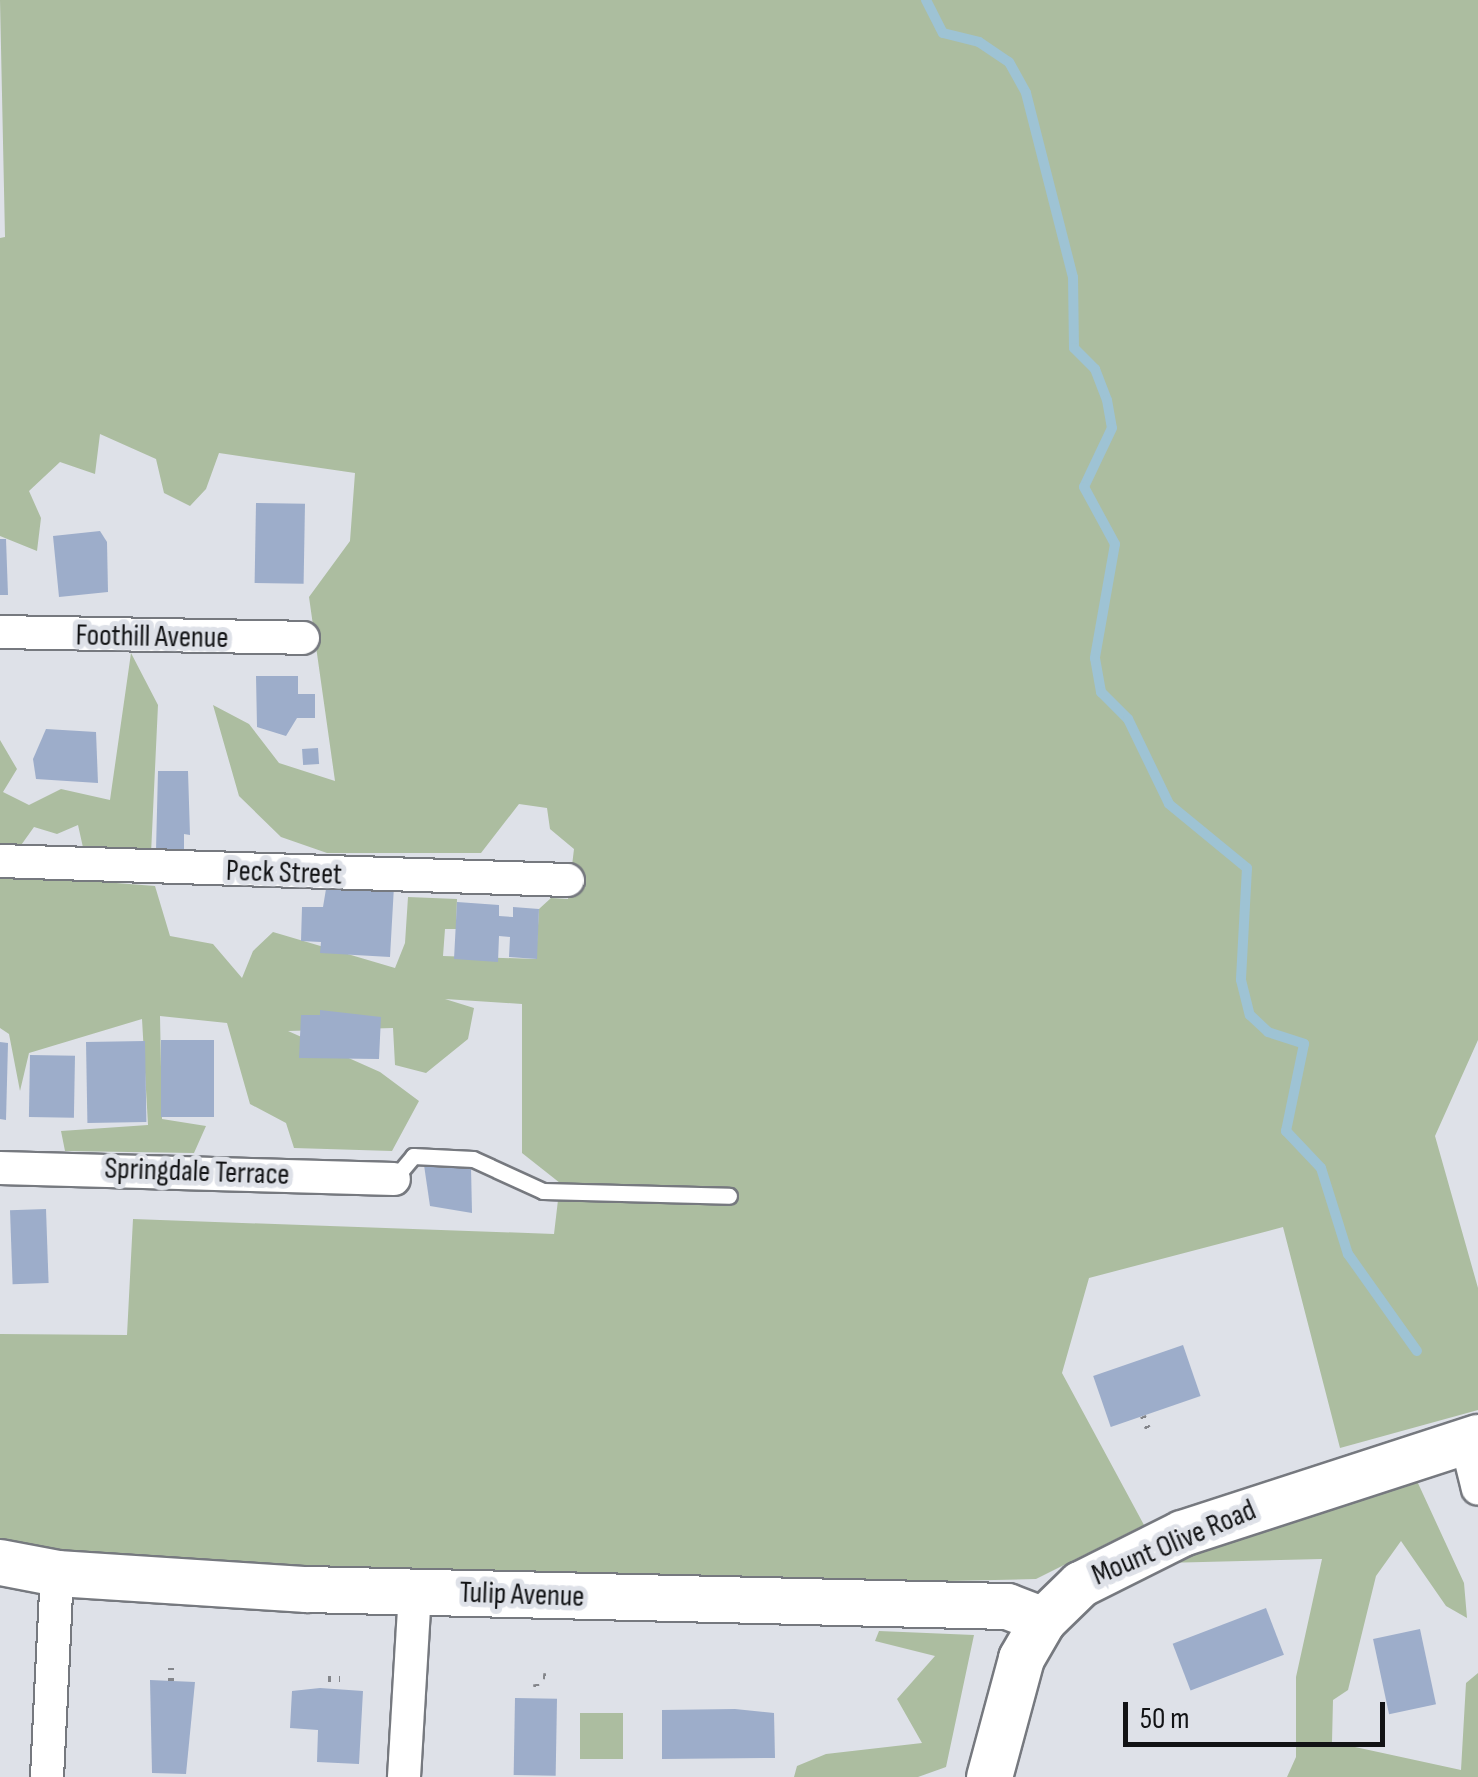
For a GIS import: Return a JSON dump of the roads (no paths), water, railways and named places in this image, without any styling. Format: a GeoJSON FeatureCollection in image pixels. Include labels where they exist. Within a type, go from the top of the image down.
{"type":"FeatureCollection","features":[{"type":"Feature","properties":{"kind":"street","name":"Foothill Avenue"},"geometry":{"type":"LineString","coordinates":[[0,632],[303,638]]}},
{"type":"Feature","properties":{"kind":"street","name":"Peck Street"},"geometry":{"type":"LineString","coordinates":[[0,861],[568,880]]}},
{"type":"Feature","properties":{"kind":"street","name":"Springdale Terrace"},"geometry":{"type":"LineString","coordinates":[[0,1168],[394,1178]]}},
{"type":"Feature","properties":{"kind":"street"},"geometry":{"type":"LineString","coordinates":[[1472,1439],[1478,1489]]}},
{"type":"Feature","properties":{"kind":"street","name":"Mount Olive Road"},"geometry":{"type":"LineString","coordinates":[[989,1777],[1008,1697],[1042,1620],[1080,1584],[1182,1533],[1472,1439]]}},
{"type":"Feature","properties":{"kind":"street","name":"Tulip Avenue"},"geometry":{"type":"LineString","coordinates":[[0,1562],[57,1573],[414,1592],[1008,1606],[1042,1620]]}},
{"type":"Feature","properties":{"kind":"street"},"geometry":{"type":"LineString","coordinates":[[48,1777],[57,1573]]}},
{"type":"Feature","properties":{"kind":"street"},"geometry":{"type":"LineString","coordinates":[[404,1777],[414,1592]]}},
{"type":"Feature","properties":{"kind":"lane"},"geometry":{"type":"LineString","coordinates":[[394,1178],[413,1156],[473,1159],[543,1191],[729,1196]]}},
{"type":"Feature","properties":{"kind":"waterway"},"geometry":{"type":"LineString","coordinates":[[926,0],[943,33],[979,42],[1009,62],[1026,93],[1073,277],[1074,348],[1095,369],[1107,400],[1112,428],[1084,487],[1115,544],[1095,658],[1101,692],[1128,719],[1169,804],[1247,868],[1241,980],[1250,1015],[1268,1032],[1304,1044],[1286,1131],[1321,1168],[1348,1254],[1417,1351]]}}]}
